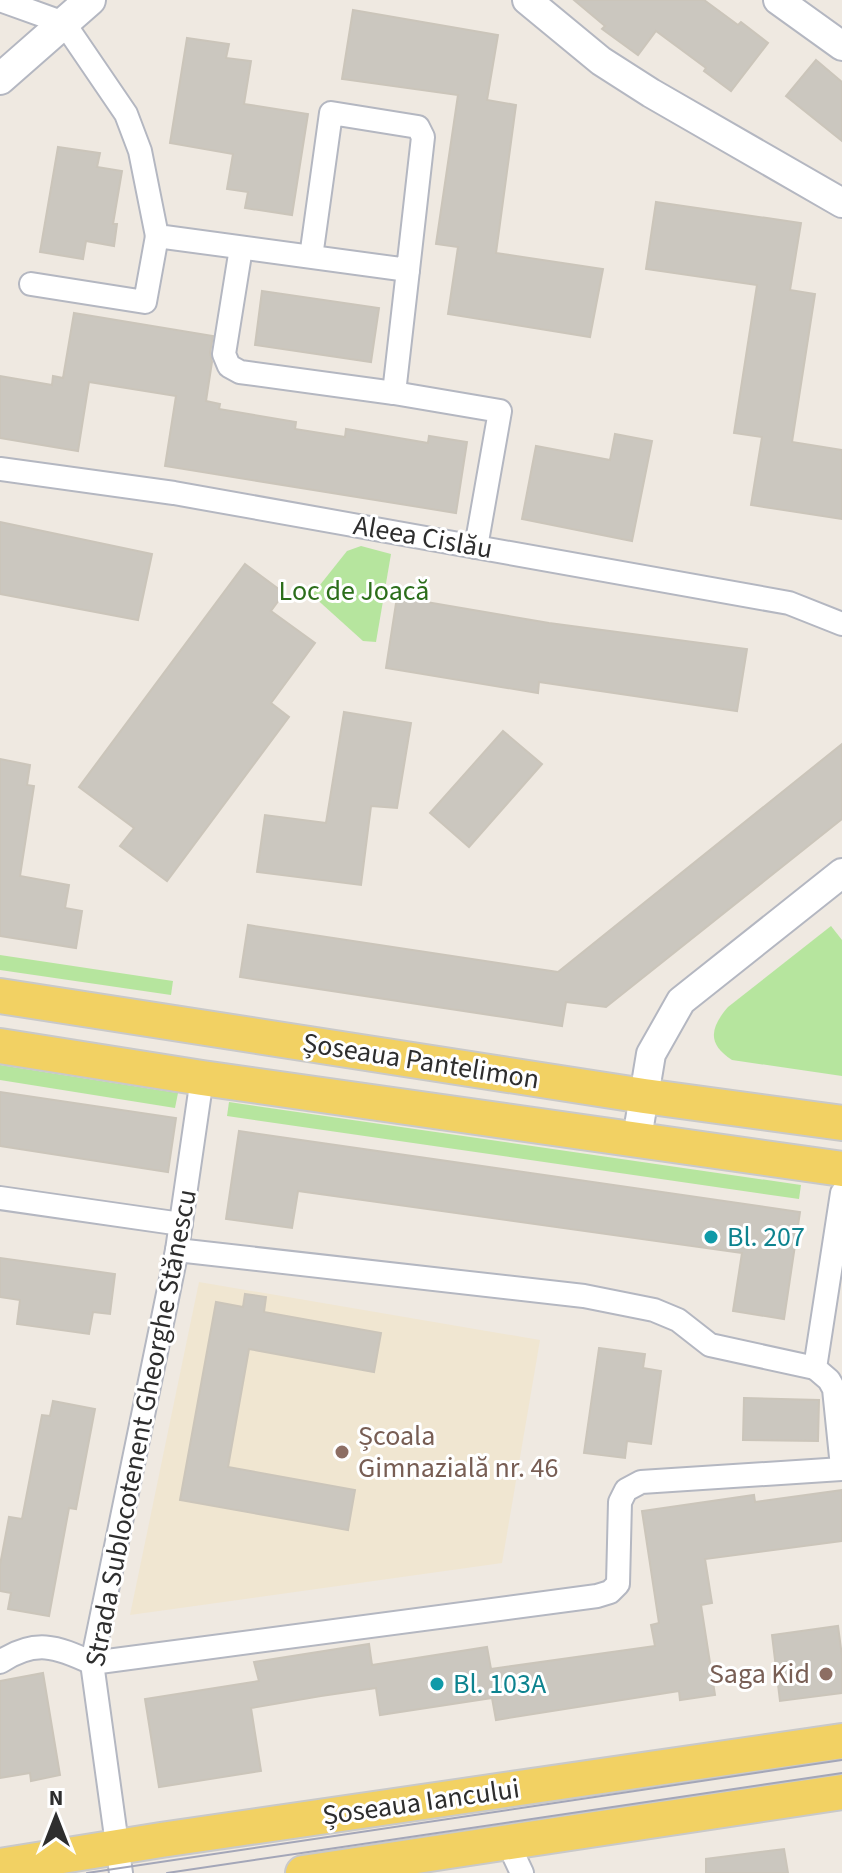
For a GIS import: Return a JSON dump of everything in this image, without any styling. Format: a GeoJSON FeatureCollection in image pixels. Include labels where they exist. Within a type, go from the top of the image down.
{"type":"FeatureCollection","features":[{"type":"Feature","properties":{"kind":"main road"},"geometry":{"type":"LineString","coordinates":[[0,79],[90,0]]}},
{"type":"Feature","properties":{"kind":"main road","name":"Șoseaua Pantelimon"},"geometry":{"type":"LineString","coordinates":[[0,996],[644,1096],[842,1123]]}},
{"type":"Feature","properties":{"kind":"main road","name":"Șoseaua Pantelimon"},"geometry":{"type":"LineString","coordinates":[[0,1046],[202,1078],[842,1169]]}},
{"type":"Feature","properties":{"kind":"main road","name":"Șoseaua Iancului"},"geometry":{"type":"LineString","coordinates":[[0,1866],[119,1860],[842,1741]]}},
{"type":"Feature","properties":{"kind":"main road","name":"Șoseaua Iancului"},"geometry":{"type":"LineString","coordinates":[[303,1873],[842,1792]]}},
{"type":"Feature","properties":{"kind":"street"},"geometry":{"type":"LineString","coordinates":[[0,0],[64,23],[126,114],[134,132],[157,236],[145,302],[31,284]]}},
{"type":"Feature","properties":{"kind":"street"},"geometry":{"type":"LineString","coordinates":[[527,0],[601,61],[842,203]]}},
{"type":"Feature","properties":{"kind":"street"},"geometry":{"type":"LineString","coordinates":[[778,0],[842,46]]}},
{"type":"Feature","properties":{"kind":"street"},"geometry":{"type":"LineString","coordinates":[[311,257],[331,113],[415,126],[422,131],[394,393]]}},
{"type":"Feature","properties":{"kind":"street"},"geometry":{"type":"LineString","coordinates":[[157,236],[408,270]]}},
{"type":"Feature","properties":{"kind":"street"},"geometry":{"type":"LineString","coordinates":[[241,248],[224,354],[229,366],[240,372],[500,411],[476,547]]}},
{"type":"Feature","properties":{"kind":"street","name":"Aleea Cislău"},"geometry":{"type":"LineString","coordinates":[[0,469],[174,493],[789,603],[842,624]]}},
{"type":"Feature","properties":{"kind":"street"},"geometry":{"type":"LineString","coordinates":[[637,1138],[651,1054],[681,1001],[842,873]]}},
{"type":"Feature","properties":{"kind":"street","name":"Strada Sublocotenent Gheorghe Stănescu"},"geometry":{"type":"LineString","coordinates":[[119,1860],[92,1663],[177,1250],[202,1078]]}},
{"type":"Feature","properties":{"kind":"street"},"geometry":{"type":"LineString","coordinates":[[815,1368],[842,1193]]}},
{"type":"Feature","properties":{"kind":"street"},"geometry":{"type":"LineString","coordinates":[[0,1198],[181,1224]]}},
{"type":"Feature","properties":{"kind":"street"},"geometry":{"type":"LineString","coordinates":[[0,1662],[19,1651],[40,1646],[62,1649],[92,1663],[544,1604],[610,1592],[618,1584],[620,1502],[626,1490],[641,1482],[842,1468],[834,1389],[815,1368],[710,1345],[678,1320],[654,1310],[584,1296],[177,1250]]}},
{"type":"Feature","properties":{"kind":"street"},"geometry":{"type":"LineString","coordinates":[[507,1841],[522,1873]]}},
{"type":"Feature","properties":{"kind":"shaded area","name":"Școala Gimnazială nr. 46"},"geometry":{"type":"Polygon","coordinates":[[[199,1282],[540,1340],[502,1563],[130,1615],[199,1282]]]}},
{"type":"Feature","properties":{"kind":"green space","name":"Loc de Joacă"},"geometry":{"type":"Polygon","coordinates":[[[361,546],[391,554],[376,642],[363,641],[312,595],[347,551],[361,546]]]}},
{"type":"Feature","properties":{"kind":"green space"},"geometry":{"type":"Polygon","coordinates":[[[831,926],[842,940],[842,1076],[732,1060],[724,1054],[718,1048],[714,1035],[728,1007],[831,926]]]}},
{"type":"Feature","properties":{"kind":"green space"},"geometry":{"type":"Polygon","coordinates":[[[0,955],[173,981],[171,995],[0,970],[0,955]]]}},
{"type":"Feature","properties":{"kind":"green space"},"geometry":{"type":"Polygon","coordinates":[[[0,1065],[178,1093],[175,1108],[0,1080],[0,1065]]]}},
{"type":"Feature","properties":{"kind":"green space"},"geometry":{"type":"Polygon","coordinates":[[[229,1102],[801,1185],[799,1199],[227,1116],[229,1102]]]}},
{"type":"Feature","properties":{"kind":"building"},"geometry":{"type":"Polygon","coordinates":[[[574,0],[704,0],[768,43],[731,91],[656,31],[638,55],[602,29],[605,26],[574,0]]]}},
{"type":"Feature","properties":{"kind":"building"},"geometry":{"type":"Polygon","coordinates":[[[353,10],[498,35],[487,100],[516,105],[496,253],[603,269],[590,337],[448,314],[458,247],[436,244],[458,95],[342,79],[353,10]]]}},
{"type":"Feature","properties":{"kind":"building"},"geometry":{"type":"Polygon","coordinates":[[[187,38],[229,44],[226,58],[251,61],[244,104],[308,114],[292,215],[245,208],[248,192],[227,189],[233,154],[170,143],[187,38]]]}},
{"type":"Feature","properties":{"kind":"building"},"geometry":{"type":"Polygon","coordinates":[[[816,60],[842,82],[842,141],[786,96],[816,60]]]}},
{"type":"Feature","properties":{"kind":"building"},"geometry":{"type":"Polygon","coordinates":[[[58,147],[100,153],[97,167],[122,171],[113,224],[117,224],[114,246],[86,241],[83,259],[40,252],[58,147]]]}},
{"type":"Feature","properties":{"kind":"building"},"geometry":{"type":"Polygon","coordinates":[[[656,202],[801,223],[790,290],[815,294],[792,442],[842,450],[842,519],[751,505],[762,437],[734,433],[757,285],[646,269],[656,202]]]}},
{"type":"Feature","properties":{"kind":"building"},"geometry":{"type":"Polygon","coordinates":[[[262,291],[379,308],[371,362],[255,345],[262,291]]]}},
{"type":"Feature","properties":{"kind":"building"},"geometry":{"type":"Polygon","coordinates":[[[74,313],[213,336],[206,401],[220,404],[219,409],[296,422],[295,429],[345,437],[346,429],[428,443],[429,436],[467,442],[456,513],[165,466],[176,396],[89,382],[78,451],[0,438],[0,376],[52,385],[53,376],[63,378],[74,313]]]}},
{"type":"Feature","properties":{"kind":"building"},"geometry":{"type":"Polygon","coordinates":[[[615,434],[652,441],[632,541],[522,519],[536,446],[610,460],[615,434]]]}},
{"type":"Feature","properties":{"kind":"building"},"geometry":{"type":"Polygon","coordinates":[[[0,522],[152,554],[138,620],[0,594],[0,522]]]}},
{"type":"Feature","properties":{"kind":"building"},"geometry":{"type":"Polygon","coordinates":[[[245,564],[284,593],[271,611],[315,643],[271,703],[289,717],[167,881],[120,846],[134,828],[79,787],[245,564]]]}},
{"type":"Feature","properties":{"kind":"building"},"geometry":{"type":"Polygon","coordinates":[[[397,597],[549,623],[747,649],[737,711],[539,682],[538,693],[386,668],[397,597]]]}},
{"type":"Feature","properties":{"kind":"building"},"geometry":{"type":"Polygon","coordinates":[[[344,712],[411,723],[397,808],[371,806],[361,885],[257,872],[265,815],[326,823],[344,712]]]}},
{"type":"Feature","properties":{"kind":"building"},"geometry":{"type":"Polygon","coordinates":[[[503,731],[542,764],[469,847],[430,813],[503,731]]]}},
{"type":"Feature","properties":{"kind":"building"},"geometry":{"type":"Polygon","coordinates":[[[842,744],[842,819],[606,1007],[566,1002],[562,1026],[240,977],[248,925],[558,972],[842,744]]]}},
{"type":"Feature","properties":{"kind":"building"},"geometry":{"type":"Polygon","coordinates":[[[0,759],[30,765],[27,785],[34,786],[20,876],[69,885],[65,908],[82,911],[76,948],[0,936],[0,759]]]}},
{"type":"Feature","properties":{"kind":"building"},"geometry":{"type":"Polygon","coordinates":[[[0,1092],[176,1118],[168,1172],[0,1146],[0,1092]]]}},
{"type":"Feature","properties":{"kind":"building"},"geometry":{"type":"Polygon","coordinates":[[[239,1131],[800,1212],[784,1319],[733,1311],[742,1253],[298,1191],[292,1228],[226,1219],[239,1131]]]}},
{"type":"Feature","properties":{"kind":"building"},"geometry":{"type":"Polygon","coordinates":[[[0,1258],[115,1274],[110,1314],[93,1312],[89,1334],[17,1324],[20,1300],[0,1297],[0,1258]]]}},
{"type":"Feature","properties":{"kind":"building","name":"Școala Gimnazială nr. 46"},"geometry":{"type":"Polygon","coordinates":[[[245,1294],[266,1297],[264,1312],[381,1333],[374,1372],[249,1349],[228,1467],[355,1490],[348,1530],[180,1500],[216,1302],[243,1307],[245,1294]]]}},
{"type":"Feature","properties":{"kind":"building"},"geometry":{"type":"Polygon","coordinates":[[[599,1348],[645,1354],[643,1368],[661,1371],[651,1444],[627,1441],[625,1458],[584,1453],[599,1348]]]}},
{"type":"Feature","properties":{"kind":"building"},"geometry":{"type":"Polygon","coordinates":[[[744,1398],[819,1400],[818,1441],[743,1440],[744,1398]]]}},
{"type":"Feature","properties":{"kind":"building"},"geometry":{"type":"Polygon","coordinates":[[[53,1401],[95,1409],[76,1509],[69,1508],[49,1616],[8,1609],[11,1593],[0,1591],[0,1565],[9,1517],[22,1519],[42,1415],[50,1416],[53,1401]]]}},
{"type":"Feature","properties":{"kind":"building"},"geometry":{"type":"Polygon","coordinates":[[[842,1490],[842,1541],[705,1559],[712,1603],[701,1605],[715,1695],[680,1700],[679,1691],[496,1720],[492,1698],[380,1715],[376,1688],[321,1696],[251,1708],[261,1771],[159,1787],[145,1699],[259,1681],[254,1662],[369,1644],[372,1665],[487,1647],[491,1669],[655,1646],[651,1625],[659,1623],[642,1511],[754,1495],[755,1502],[842,1490]]]}},
{"type":"Feature","properties":{"kind":"building"},"geometry":{"type":"Polygon","coordinates":[[[838,1626],[842,1693],[780,1701],[772,1635],[838,1626]]]}},
{"type":"Feature","properties":{"kind":"building"},"geometry":{"type":"Polygon","coordinates":[[[43,1673],[60,1775],[31,1781],[30,1773],[0,1778],[0,1681],[43,1673]]]}},
{"type":"Feature","properties":{"kind":"building"},"geometry":{"type":"Polygon","coordinates":[[[784,1849],[788,1873],[706,1873],[706,1859],[784,1849]]]}},
{"type":"Feature","properties":{"kind":"tram line"},"geometry":{"type":"LineString","coordinates":[[87,1873],[842,1760]]}},
{"type":"Feature","properties":{"kind":"tram line"},"geometry":{"type":"LineString","coordinates":[[167,1873],[842,1773]]}},
{"type":"Feature","properties":{"kind":"place","name":"Bl. 207"},"geometry":{"type":"Point","coordinates":[711,1237]}},
{"type":"Feature","properties":{"kind":"place","name":"Școala Gimnazială nr. 46"},"geometry":{"type":"Point","coordinates":[342,1452]}},
{"type":"Feature","properties":{"kind":"place","name":"Saga Kid"},"geometry":{"type":"Point","coordinates":[826,1674]}},
{"type":"Feature","properties":{"kind":"place","name":"Bl. 103A"},"geometry":{"type":"Point","coordinates":[437,1684]}}]}
